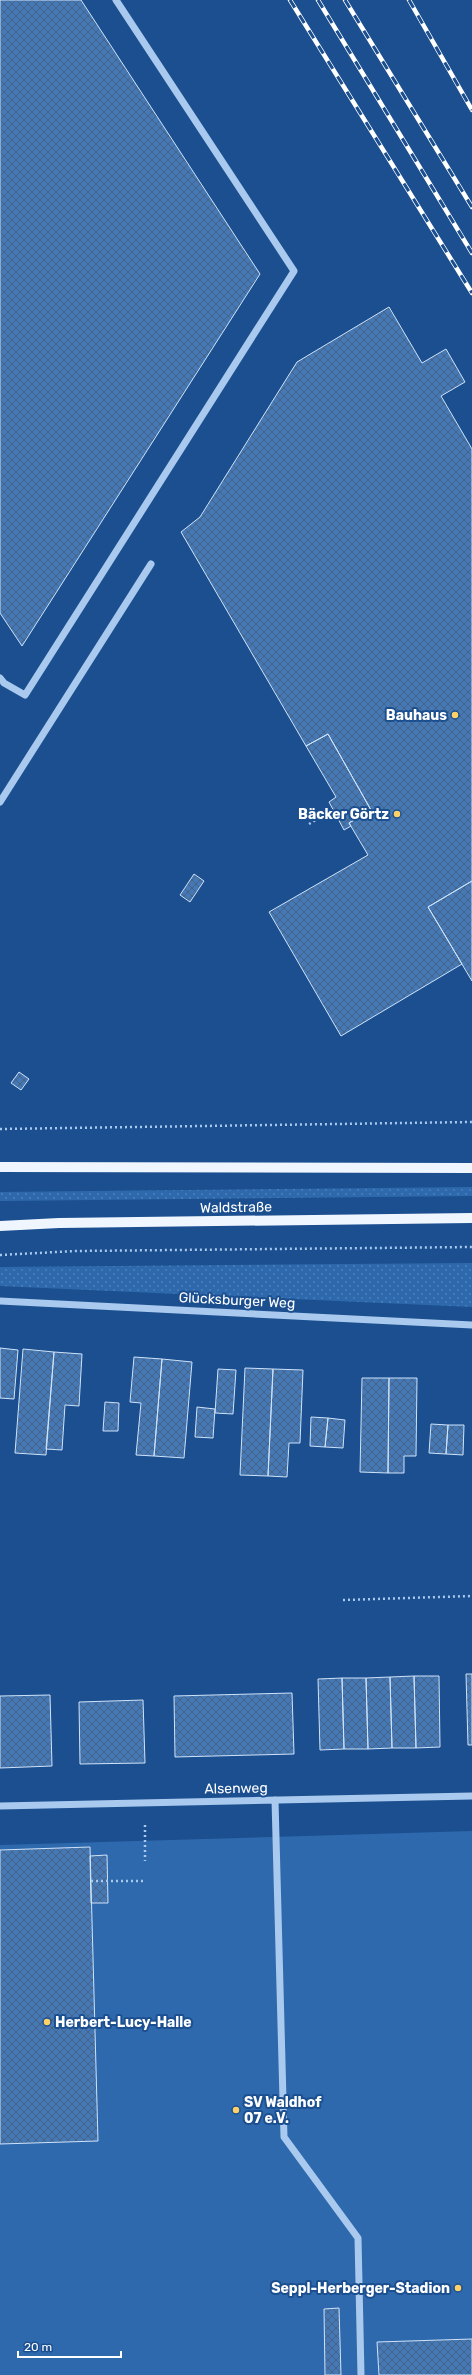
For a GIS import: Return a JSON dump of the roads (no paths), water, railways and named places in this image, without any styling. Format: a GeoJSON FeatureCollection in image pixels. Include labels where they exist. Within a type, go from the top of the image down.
{"type":"FeatureCollection","features":[{"type":"Feature","properties":{"kind":"main road"},"geometry":{"type":"LineString","coordinates":[[0,1166],[472,1168]]}},
{"type":"Feature","properties":{"kind":"main road","name":"Waldstraße"},"geometry":{"type":"LineString","coordinates":[[0,1226],[59,1223],[472,1218]]}},
{"type":"Feature","properties":{"kind":"street"},"geometry":{"type":"LineString","coordinates":[[0,678],[4,683],[25,695],[294,271],[116,0]]}},
{"type":"Feature","properties":{"kind":"street"},"geometry":{"type":"LineString","coordinates":[[1,800],[151,564]]}},
{"type":"Feature","properties":{"kind":"street","name":"Glücksburger Weg"},"geometry":{"type":"LineString","coordinates":[[0,1301],[472,1325]]}},
{"type":"Feature","properties":{"kind":"street","name":"Alsenweg"},"geometry":{"type":"LineString","coordinates":[[0,1806],[472,1796]]}},
{"type":"Feature","properties":{"kind":"street"},"geometry":{"type":"LineString","coordinates":[[275,1800],[284,2137],[358,2238],[361,2375]]}},
{"type":"Feature","properties":{"kind":"railway"},"geometry":{"type":"LineString","coordinates":[[290,0],[472,293]]}},
{"type":"Feature","properties":{"kind":"railway"},"geometry":{"type":"LineString","coordinates":[[318,0],[472,253]]}},
{"type":"Feature","properties":{"kind":"railway"},"geometry":{"type":"LineString","coordinates":[[345,0],[472,207]]}},
{"type":"Feature","properties":{"kind":"railway"},"geometry":{"type":"LineString","coordinates":[[409,0],[472,110]]}},
{"type":"Feature","properties":{"kind":"place","name":"Bauhaus"},"geometry":{"type":"Point","coordinates":[455,715]}},
{"type":"Feature","properties":{"kind":"place","name":"Bäcker Görtz"},"geometry":{"type":"Point","coordinates":[397,814]}},
{"type":"Feature","properties":{"kind":"place","name":"Herbert-Lucy-Halle"},"geometry":{"type":"Point","coordinates":[47,2022]}},
{"type":"Feature","properties":{"kind":"place","name":"SV Waldhof 07 e.V."},"geometry":{"type":"Point","coordinates":[236,2110]}},
{"type":"Feature","properties":{"kind":"place","name":"Seppl-Herberger-Stadion"},"geometry":{"type":"Point","coordinates":[458,2288]}}]}
